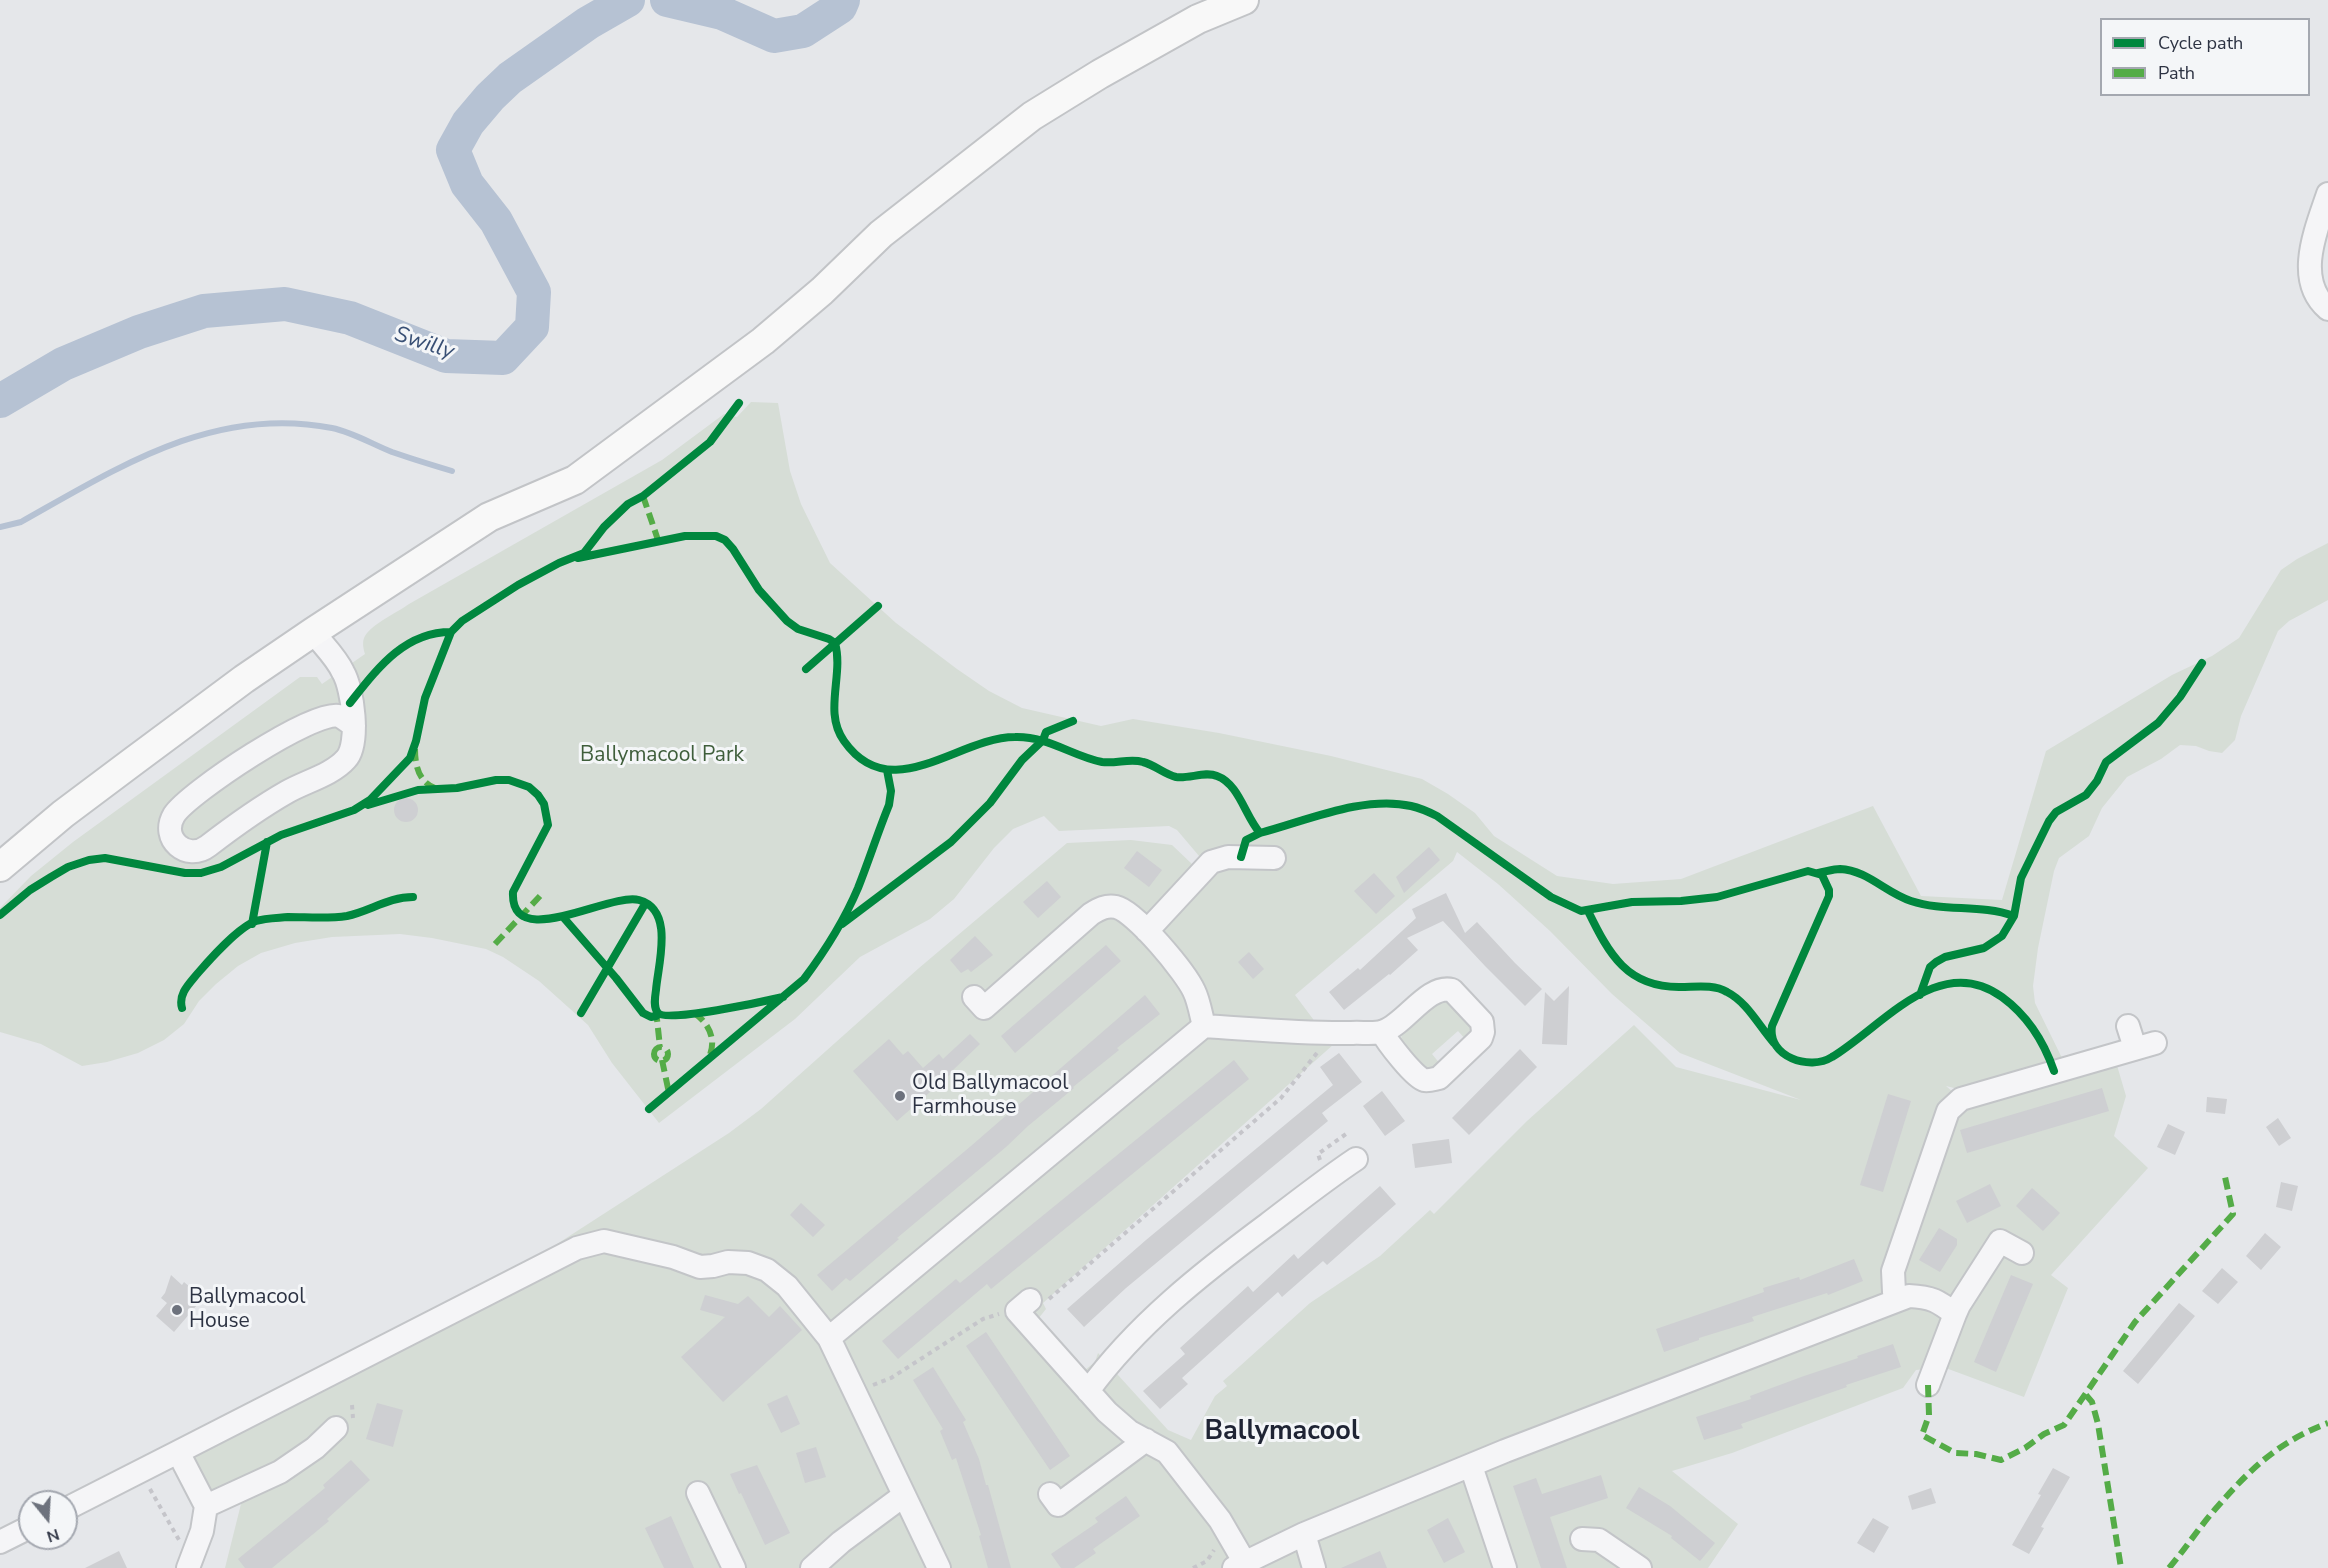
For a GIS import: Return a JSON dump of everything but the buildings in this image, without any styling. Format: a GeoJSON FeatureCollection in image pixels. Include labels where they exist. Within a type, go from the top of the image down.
{"type":"FeatureCollection","features":[{"type":"Feature","properties":{"kind":"main road"},"geometry":{"type":"LineString","coordinates":[[0,867],[63,814],[244,679],[313,632],[489,517],[575,480],[763,341],[822,291],[881,234],[1032,116],[1100,74],[1198,19],[1245,0]]}},
{"type":"Feature","properties":{"kind":"street"},"geometry":{"type":"LineString","coordinates":[[2328,194],[2311,244],[2310,281],[2319,302],[2328,309]]}},
{"type":"Feature","properties":{"kind":"street"},"geometry":{"type":"LineString","coordinates":[[313,632],[344,673],[354,726],[354,746],[346,760],[247,815],[200,852],[177,847],[171,835],[170,825],[175,814],[225,774],[303,725],[334,698],[344,673]]}},
{"type":"Feature","properties":{"kind":"street"},"geometry":{"type":"LineString","coordinates":[[303,725],[331,716],[339,716],[354,726]]}},
{"type":"Feature","properties":{"kind":"street"},"geometry":{"type":"LineString","coordinates":[[1147,931],[1211,861],[1228,857],[1274,858]]}},
{"type":"Feature","properties":{"kind":"street"},"geometry":{"type":"LineString","coordinates":[[974,997],[984,1008],[1101,907],[1117,907],[1130,914],[1184,974],[1195,991],[1204,1026]]}},
{"type":"Feature","properties":{"kind":"street"},"geometry":{"type":"LineString","coordinates":[[829,1338],[1204,1026],[1286,1032],[1382,1032],[1410,1013],[1434,992],[1446,988],[1452,990],[1482,1022],[1483,1027],[1481,1038],[1439,1078],[1430,1080],[1420,1078],[1386,1040],[1382,1032]]}},
{"type":"Feature","properties":{"kind":"street"},"geometry":{"type":"LineString","coordinates":[[1897,1300],[1894,1292],[1893,1271],[1948,1111],[1955,1102],[2139,1039]]}},
{"type":"Feature","properties":{"kind":"street"},"geometry":{"type":"LineString","coordinates":[[1088,1392],[1107,1364],[1209,1267],[1356,1159]]}},
{"type":"Feature","properties":{"kind":"street"},"geometry":{"type":"LineString","coordinates":[[78,1503],[577,1248],[604,1241],[673,1257],[700,1267],[713,1276],[728,1262],[748,1263],[766,1270],[787,1286],[829,1338],[939,1568]]}},
{"type":"Feature","properties":{"kind":"street"},"geometry":{"type":"LineString","coordinates":[[1928,1385],[1959,1305],[2000,1241],[2022,1253]]}},
{"type":"Feature","properties":{"kind":"street"},"geometry":{"type":"LineString","coordinates":[[1030,1300],[1017,1311],[1107,1412],[1130,1432],[1167,1452],[1220,1520],[1239,1565],[1304,1534],[1471,1466],[1897,1300],[1909,1296],[1926,1297],[1940,1301],[1955,1314]]}},
{"type":"Feature","properties":{"kind":"street"},"geometry":{"type":"LineString","coordinates":[[206,1506],[280,1472],[315,1448],[336,1428]]}},
{"type":"Feature","properties":{"kind":"street"},"geometry":{"type":"LineString","coordinates":[[1050,1494],[1058,1505],[1146,1440]]}},
{"type":"Feature","properties":{"kind":"street"},"geometry":{"type":"LineString","coordinates":[[177,1452],[206,1506],[202,1531],[188,1568]]}},
{"type":"Feature","properties":{"kind":"street"},"geometry":{"type":"LineString","coordinates":[[1471,1466],[1505,1568]]}},
{"type":"Feature","properties":{"kind":"street"},"geometry":{"type":"LineString","coordinates":[[697,1493],[734,1568]]}},
{"type":"Feature","properties":{"kind":"street"},"geometry":{"type":"LineString","coordinates":[[812,1568],[841,1542],[903,1496]]}},
{"type":"Feature","properties":{"kind":"street"},"geometry":{"type":"LineString","coordinates":[[0,1542],[18,1533]]}},
{"type":"Feature","properties":{"kind":"street"},"geometry":{"type":"LineString","coordinates":[[1304,1534],[1314,1568]]}},
{"type":"Feature","properties":{"kind":"street"},"geometry":{"type":"LineString","coordinates":[[1582,1539],[1599,1540],[1640,1568]]}},
{"type":"Feature","properties":{"kind":"path"},"geometry":{"type":"LineString","coordinates":[[1030,1300],[1050,1299],[1281,1098],[1317,1053],[1317,1044]]}},
{"type":"Feature","properties":{"kind":"path"},"geometry":{"type":"LineString","coordinates":[[866,1388],[891,1378],[983,1320],[1002,1313]]}},
{"type":"Feature","properties":{"kind":"path"},"geometry":{"type":"LineString","coordinates":[[147,1483],[182,1546],[186,1538]]}},
{"type":"Feature","properties":{"kind":"path"},"geometry":{"type":"LineString","coordinates":[[1193,1568],[1207,1561],[1215,1548]]}},
{"type":"Feature","properties":{"kind":"green space","name":"Ballymacool Park"},"geometry":{"type":"Polygon","coordinates":[[[751,402],[778,403],[790,471],[801,504],[830,563],[896,623],[989,691],[1022,708],[1101,726],[1133,719],[1219,733],[1331,756],[1422,779],[1475,813],[1494,836],[1557,876],[1613,884],[1681,879],[1873,806],[1921,896],[2002,900],[2046,751],[2172,675],[2212,656],[2239,638],[2281,570],[2328,543],[2328,600],[2289,621],[2278,631],[2241,716],[2235,740],[2222,753],[2196,746],[2180,745],[2161,759],[2127,777],[2102,808],[2089,836],[2059,858],[2054,871],[2038,948],[2033,986],[2035,1003],[2062,1058],[1962,1090],[1946,1086],[1961,1099],[2116,1062],[2126,1096],[2114,1136],[2148,1168],[2051,1275],[2068,1288],[2024,1397],[1943,1367],[1916,1370],[1903,1388],[1732,1453],[1672,1471],[1738,1524],[1708,1568],[225,1568],[245,1488],[199,1493],[178,1452],[561,1255],[557,1244],[729,1133],[761,1109],[919,968],[1067,843],[1131,840],[1172,845],[1192,864],[1203,869],[1205,863],[1177,830],[1169,826],[1059,831],[1044,816],[1013,829],[994,848],[954,899],[930,919],[860,957],[795,1019],[659,1123],[612,1063],[588,1025],[539,981],[503,957],[486,949],[432,938],[400,934],[332,937],[295,943],[261,953],[238,966],[216,984],[199,1001],[184,1024],[164,1040],[138,1053],[107,1062],[82,1066],[41,1044],[0,1032],[0,908],[31,876],[73,842],[300,677],[317,677],[322,684],[365,654],[363,640],[365,636],[386,618],[662,460],[724,414],[737,417],[751,402]],[[1457,852],[1453,861],[1295,995],[1313,1019],[1316,1032],[1334,1044],[1043,1303],[1046,1309],[1038,1319],[1085,1370],[1095,1362],[1098,1353],[1168,1430],[1191,1440],[1215,1396],[1227,1386],[1223,1381],[1310,1303],[1380,1256],[1430,1210],[1434,1214],[1527,1121],[1634,1025],[1676,1067],[1801,1100],[1680,1053],[1612,994],[1550,931],[1498,884],[1457,852]]]}},
{"type":"Feature","properties":{"kind":"green space"},"geometry":{"type":"Polygon","coordinates":[[[1446,999],[1474,1027],[1467,1041],[1458,1031],[1432,1054],[1441,1065],[1436,1069],[1424,1068],[1401,1040],[1402,1032],[1439,1000],[1446,999]]]}},
{"type":"Feature","properties":{"kind":"waterway","name":"Swilly"},"geometry":{"type":"LineString","coordinates":[[0,401],[63,364],[139,332],[204,311],[285,304],[350,318],[446,356],[503,358],[532,327],[534,292],[496,221],[467,184],[453,150],[468,123],[510,78],[588,23],[628,0]]}},
{"type":"Feature","properties":{"kind":"waterway","name":"Swilly"},"geometry":{"type":"LineString","coordinates":[[667,0],[722,13],[774,36],[803,31],[840,7],[843,0]]}},
{"type":"Feature","properties":{"kind":"waterway"},"geometry":{"type":"LineString","coordinates":[[0,527],[21,522],[94,481],[169,446],[208,433],[247,425],[289,423],[332,428],[392,452],[452,471]]}},
{"type":"Feature","properties":{"kind":"marked path"},"geometry":{"type":"LineString","coordinates":[[643,496],[658,540]]}},
{"type":"Feature","properties":{"kind":"marked path"},"geometry":{"type":"LineString","coordinates":[[415,749],[419,773],[425,782],[435,788]]}},
{"type":"Feature","properties":{"kind":"marked path"},"geometry":{"type":"LineString","coordinates":[[495,944],[540,896]]}},
{"type":"Feature","properties":{"kind":"marked path"},"geometry":{"type":"LineString","coordinates":[[656,1010],[660,1047]]}},
{"type":"Feature","properties":{"kind":"marked path"},"geometry":{"type":"LineString","coordinates":[[694,1013],[704,1022],[710,1032],[712,1044],[709,1057]]}},
{"type":"Feature","properties":{"kind":"marked path"},"geometry":{"type":"LineString","coordinates":[[661,1047],[666,1049],[668,1054],[666,1059],[661,1061],[656,1059],[654,1054],[656,1049],[661,1047]]}},
{"type":"Feature","properties":{"kind":"marked path"},"geometry":{"type":"LineString","coordinates":[[662,1060],[669,1093]]}},
{"type":"Feature","properties":{"kind":"marked path"},"geometry":{"type":"LineString","coordinates":[[1928,1385],[1929,1415],[1922,1435],[1955,1453],[1976,1454],[2001,1460],[2025,1448],[2044,1434],[2064,1425],[2135,1322],[2233,1214],[2225,1177]]}},
{"type":"Feature","properties":{"kind":"marked path"},"geometry":{"type":"LineString","coordinates":[[2086,1395],[2092,1402],[2098,1424],[2121,1568]]}},
{"type":"Feature","properties":{"kind":"marked path"},"geometry":{"type":"LineString","coordinates":[[2169,1568],[2230,1492],[2267,1457],[2295,1438],[2328,1423]]}},
{"type":"Feature","properties":{"kind":"cycle path"},"geometry":{"type":"LineString","coordinates":[[0,915],[30,890],[51,877],[68,867],[89,860],[105,858],[185,873],[201,873],[221,867],[281,835],[354,810],[370,800],[410,758],[425,698],[451,632],[462,621],[518,585],[559,563],[584,553],[604,527],[628,504],[643,496],[710,442],[739,403]]}},
{"type":"Feature","properties":{"kind":"cycle path"},"geometry":{"type":"LineString","coordinates":[[578,558],[685,536],[716,536],[725,540],[759,590],[787,621],[798,629],[835,643],[837,668],[834,706],[838,730],[844,741],[863,760],[883,769],[904,769],[926,764],[993,740],[1027,738],[1049,743],[1102,762],[1143,762],[1176,777],[1207,774],[1217,776],[1231,786],[1260,833]]}},
{"type":"Feature","properties":{"kind":"cycle path"},"geometry":{"type":"LineString","coordinates":[[806,669],[878,606]]}},
{"type":"Feature","properties":{"kind":"cycle path"},"geometry":{"type":"LineString","coordinates":[[350,703],[393,655],[419,638],[451,632]]}},
{"type":"Feature","properties":{"kind":"cycle path"},"geometry":{"type":"LineString","coordinates":[[1920,995],[1930,967],[1936,962],[1945,957],[1984,948],[2002,936],[2014,916],[2021,878],[2049,821],[2056,812],[2086,795],[2097,781],[2106,762],[2158,723],[2180,697],[2202,663]]}},
{"type":"Feature","properties":{"kind":"cycle path"},"geometry":{"type":"LineString","coordinates":[[842,924],[951,842],[990,803],[1022,760],[1043,740],[1046,732],[1073,721]]}},
{"type":"Feature","properties":{"kind":"cycle path"},"geometry":{"type":"LineString","coordinates":[[649,1109],[804,979],[827,947],[853,900],[889,805],[891,791],[887,770]]}},
{"type":"Feature","properties":{"kind":"cycle path"},"geometry":{"type":"LineString","coordinates":[[368,805],[418,790],[457,788],[496,780],[509,780],[529,787],[544,804],[548,825],[513,892],[516,910],[527,918],[544,919],[625,900],[639,900],[650,906],[657,915],[662,939],[655,996],[658,1013],[665,1015],[697,1013],[783,997]]}},
{"type":"Feature","properties":{"kind":"cycle path"},"geometry":{"type":"LineString","coordinates":[[1241,857],[1246,840],[1260,833],[1335,811],[1374,804],[1393,804],[1414,807],[1437,816],[1551,897],[1581,911],[1632,902],[1681,901],[1717,897],[1808,871],[1822,875],[1829,890],[1829,896],[1772,1026],[1772,1037],[1776,1046],[1783,1053],[1802,1062],[1823,1061],[1851,1044],[1912,998],[1934,988],[1956,983],[1979,985],[2002,997],[2020,1012],[2034,1030],[2054,1071]]}},
{"type":"Feature","properties":{"kind":"cycle path"},"geometry":{"type":"LineString","coordinates":[[252,924],[267,842]]}},
{"type":"Feature","properties":{"kind":"cycle path"},"geometry":{"type":"LineString","coordinates":[[1818,873],[1837,869],[1850,870],[1868,877],[1911,901],[1937,906],[1988,910],[2014,916]]}},
{"type":"Feature","properties":{"kind":"cycle path"},"geometry":{"type":"LineString","coordinates":[[182,1008],[183,994],[188,985],[217,952],[249,924],[288,917],[347,916],[396,899],[413,897]]}},
{"type":"Feature","properties":{"kind":"cycle path"},"geometry":{"type":"LineString","coordinates":[[581,1013],[645,904]]}},
{"type":"Feature","properties":{"kind":"cycle path"},"geometry":{"type":"LineString","coordinates":[[1588,911],[1612,954],[1633,975],[1662,986],[1704,986],[1722,989],[1741,1002],[1774,1043]]}},
{"type":"Feature","properties":{"kind":"cycle path"},"geometry":{"type":"LineString","coordinates":[[563,917],[643,1013],[651,1017],[656,1016]]}},
{"type":"Feature","properties":{"kind":"place","name":"Old Ballymacool Farmhouse"},"geometry":{"type":"Point","coordinates":[900,1096]}},
{"type":"Feature","properties":{"kind":"place","name":"Ballymacool House"},"geometry":{"type":"Point","coordinates":[177,1310]}},
{"type":"Feature","properties":{"kind":"district","name":"Ballymacool"},"geometry":{"type":"Point","coordinates":[1282,1432]}}]}
